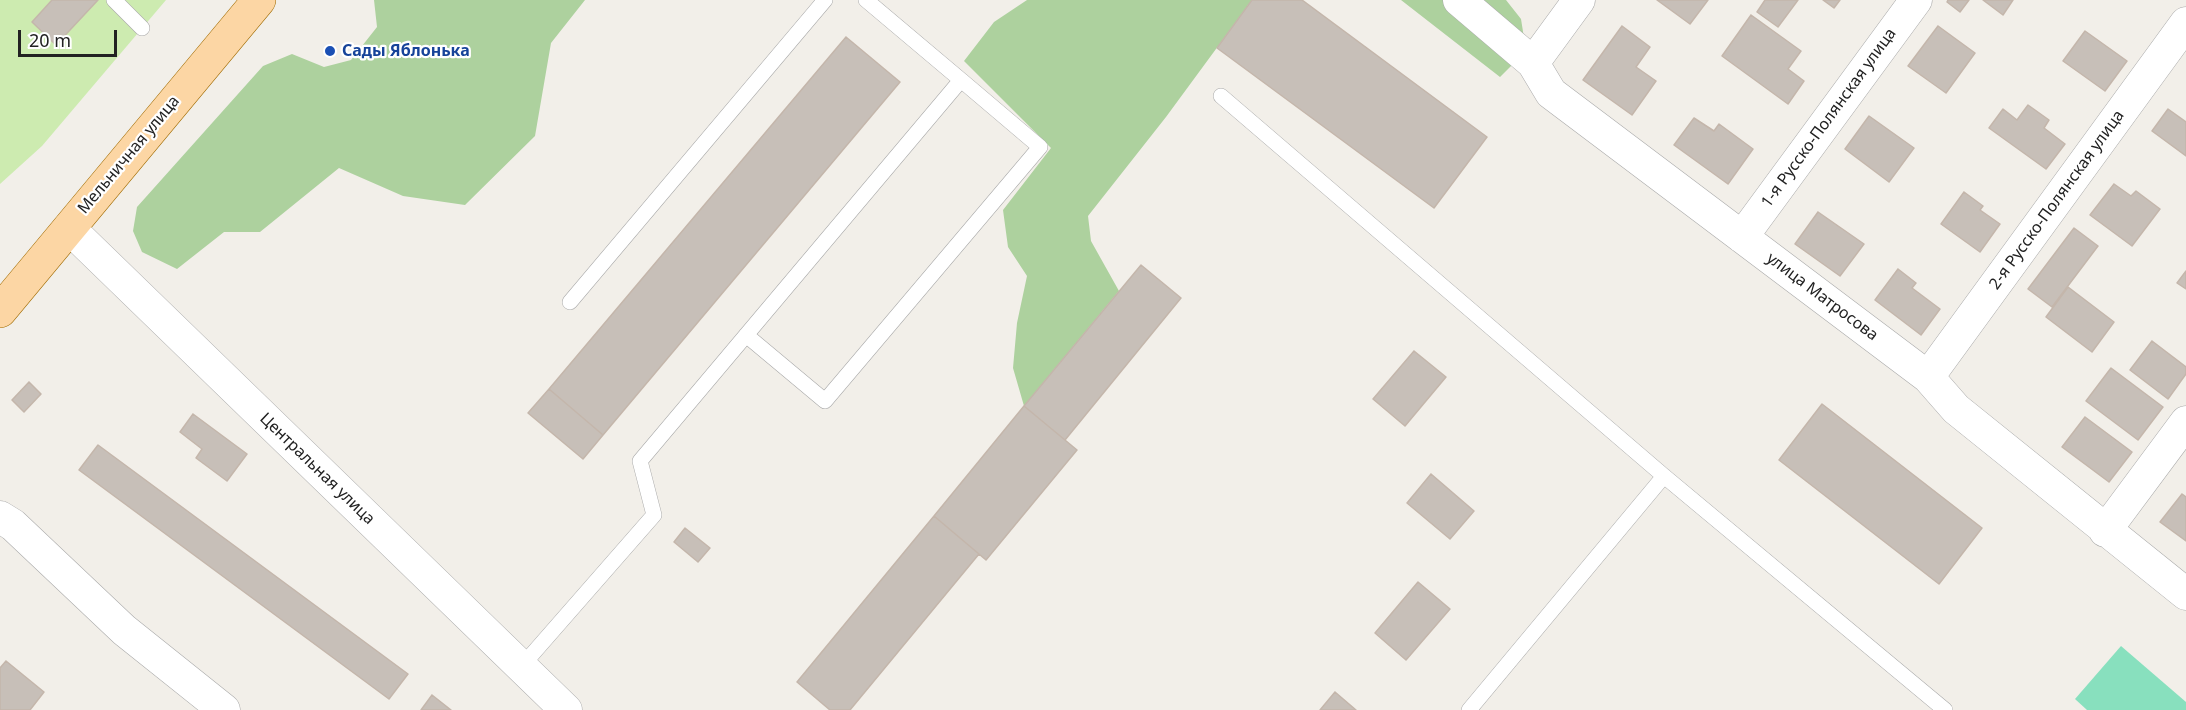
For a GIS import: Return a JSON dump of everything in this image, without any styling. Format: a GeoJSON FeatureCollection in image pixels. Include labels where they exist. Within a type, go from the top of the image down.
{"type":"FeatureCollection","features":[{"type":"Feature","properties":{"kind":"main road","name":"Мельничная улица"},"geometry":{"type":"LineString","coordinates":[[0,311],[259,0]]}},
{"type":"Feature","properties":{"kind":"street","name":"улица Матросова"},"geometry":{"type":"LineString","coordinates":[[1459,0],[1533,63],[1551,93],[1928,377],[1956,409],[2186,594]]}},
{"type":"Feature","properties":{"kind":"street"},"geometry":{"type":"LineString","coordinates":[[1533,63],[1579,0]]}},
{"type":"Feature","properties":{"kind":"street","name":"1-я Русско-Полянская улица"},"geometry":{"type":"LineString","coordinates":[[1743,237],[1916,0]]}},
{"type":"Feature","properties":{"kind":"street","name":"2-я Русско-Полянская улица"},"geometry":{"type":"LineString","coordinates":[[1928,377],[2186,24]]}},
{"type":"Feature","properties":{"kind":"street","name":"Центральная улица"},"geometry":{"type":"LineString","coordinates":[[69,228],[566,710]]}},
{"type":"Feature","properties":{"kind":"street"},"geometry":{"type":"LineString","coordinates":[[2105,531],[2186,422]]}},
{"type":"Feature","properties":{"kind":"street"},"geometry":{"type":"LineString","coordinates":[[0,517],[13,525],[124,630],[224,710]]}},
{"type":"Feature","properties":{"kind":"lane"},"geometry":{"type":"LineString","coordinates":[[114,0],[142,28]]}},
{"type":"Feature","properties":{"kind":"lane"},"geometry":{"type":"LineString","coordinates":[[570,303],[825,0]]}},
{"type":"Feature","properties":{"kind":"lane"},"geometry":{"type":"LineString","coordinates":[[746,335],[825,401],[1040,147],[866,0]]}},
{"type":"Feature","properties":{"kind":"lane"},"geometry":{"type":"LineString","coordinates":[[521,667],[654,515],[640,461],[961,80]]}},
{"type":"Feature","properties":{"kind":"lane"},"geometry":{"type":"LineString","coordinates":[[1221,96],[1664,476],[1945,710]]}},
{"type":"Feature","properties":{"kind":"lane"},"geometry":{"type":"LineString","coordinates":[[1470,710],[1664,476]]}},
{"type":"Feature","properties":{"kind":"green space"},"geometry":{"type":"Polygon","coordinates":[[[0,0],[166,0],[42,146],[0,184],[0,0]]]}},
{"type":"Feature","properties":{"kind":"green space"},"geometry":{"type":"Polygon","coordinates":[[[374,0],[585,0],[551,43],[535,136],[465,205],[403,196],[339,168],[260,232],[224,232],[177,269],[142,252],[133,231],[137,207],[263,66],[292,54],[324,67],[351,60],[377,27],[374,0]]]}},
{"type":"Feature","properties":{"kind":"green space"},"geometry":{"type":"Polygon","coordinates":[[[1027,0],[1252,0],[1166,117],[1088,216],[1091,241],[1119,291],[1024,406],[1013,368],[1017,323],[1027,276],[1008,247],[1003,210],[1051,148],[964,61],[994,22],[1027,0]]]}},
{"type":"Feature","properties":{"kind":"green space"},"geometry":{"type":"Polygon","coordinates":[[[1401,0],[1506,0],[1521,19],[1525,44],[1514,63],[1500,77],[1401,0]]]}},
{"type":"Feature","properties":{"kind":"green space"},"geometry":{"type":"Polygon","coordinates":[[[2121,646],[2186,702],[2186,710],[2087,710],[2075,699],[2121,646]]]}},
{"type":"Feature","properties":{"kind":"building"},"geometry":{"type":"Polygon","coordinates":[[[52,0],[98,0],[56,45],[32,22],[52,0]]]}},
{"type":"Feature","properties":{"kind":"building"},"geometry":{"type":"Polygon","coordinates":[[[1252,0],[1302,0],[1487,137],[1434,208],[1217,48],[1252,0]]]}},
{"type":"Feature","properties":{"kind":"building"},"geometry":{"type":"Polygon","coordinates":[[[1657,0],[1708,0],[1690,24],[1657,0]]]}},
{"type":"Feature","properties":{"kind":"building"},"geometry":{"type":"Polygon","coordinates":[[[1765,0],[1798,0],[1778,27],[1757,12],[1765,0]]]}},
{"type":"Feature","properties":{"kind":"building"},"geometry":{"type":"Polygon","coordinates":[[[1823,0],[1840,0],[1834,8],[1823,0]]]}},
{"type":"Feature","properties":{"kind":"building"},"geometry":{"type":"Polygon","coordinates":[[[1948,0],[1969,0],[1960,12],[1947,2],[1948,0]]]}},
{"type":"Feature","properties":{"kind":"building"},"geometry":{"type":"Polygon","coordinates":[[[1983,0],[2013,0],[2003,15],[1983,0]]]}},
{"type":"Feature","properties":{"kind":"building"},"geometry":{"type":"Polygon","coordinates":[[[1751,15],[1801,51],[1788,69],[1804,81],[1788,104],[1722,56],[1751,15]]]}},
{"type":"Feature","properties":{"kind":"building"},"geometry":{"type":"Polygon","coordinates":[[[1622,26],[1650,47],[1636,67],[1656,81],[1632,115],[1583,80],[1622,26]]]}},
{"type":"Feature","properties":{"kind":"building"},"geometry":{"type":"Polygon","coordinates":[[[1938,26],[1975,53],[1946,93],[1908,66],[1938,26]]]}},
{"type":"Feature","properties":{"kind":"building"},"geometry":{"type":"Polygon","coordinates":[[[2085,31],[2127,61],[2105,91],[2063,61],[2085,31]]]}},
{"type":"Feature","properties":{"kind":"building"},"geometry":{"type":"Polygon","coordinates":[[[846,37],[900,82],[603,435],[549,389],[846,37]]]}},
{"type":"Feature","properties":{"kind":"building"},"geometry":{"type":"Polygon","coordinates":[[[2028,105],[2049,120],[2044,128],[2065,144],[2046,169],[1989,128],[2003,109],[2017,120],[2028,105]]]}},
{"type":"Feature","properties":{"kind":"building"},"geometry":{"type":"Polygon","coordinates":[[[2168,109],[2186,122],[2186,156],[2152,131],[2168,109]]]}},
{"type":"Feature","properties":{"kind":"building"},"geometry":{"type":"Polygon","coordinates":[[[1869,116],[1914,148],[1889,182],[1845,149],[1869,116]]]}},
{"type":"Feature","properties":{"kind":"building"},"geometry":{"type":"Polygon","coordinates":[[[1694,118],[1714,131],[1719,124],[1753,149],[1728,184],[1674,145],[1694,118]]]}},
{"type":"Feature","properties":{"kind":"building"},"geometry":{"type":"Polygon","coordinates":[[[2114,184],[2131,196],[2136,191],[2160,209],[2132,246],[2090,215],[2114,184]]]}},
{"type":"Feature","properties":{"kind":"building"},"geometry":{"type":"Polygon","coordinates":[[[1964,192],[1983,206],[1980,210],[2000,224],[1980,252],[1941,224],[1964,192]]]}},
{"type":"Feature","properties":{"kind":"building"},"geometry":{"type":"Polygon","coordinates":[[[1818,212],[1864,244],[1840,276],[1795,244],[1818,212]]]}},
{"type":"Feature","properties":{"kind":"building"},"geometry":{"type":"Polygon","coordinates":[[[2074,228],[2098,246],[2052,307],[2028,289],[2074,228]]]}},
{"type":"Feature","properties":{"kind":"building"},"geometry":{"type":"Polygon","coordinates":[[[1141,265],[1181,298],[1065,440],[1024,406],[1141,265]]]}},
{"type":"Feature","properties":{"kind":"building"},"geometry":{"type":"Polygon","coordinates":[[[1898,269],[1916,283],[1912,288],[1940,309],[1921,335],[1875,300],[1898,269]]]}},
{"type":"Feature","properties":{"kind":"building"},"geometry":{"type":"Polygon","coordinates":[[[2186,271],[2186,289],[2177,283],[2186,271]]]}},
{"type":"Feature","properties":{"kind":"building"},"geometry":{"type":"Polygon","coordinates":[[[2068,287],[2114,322],[2092,352],[2046,317],[2068,287]]]}},
{"type":"Feature","properties":{"kind":"building"},"geometry":{"type":"Polygon","coordinates":[[[2152,341],[2186,367],[2186,374],[2168,399],[2130,370],[2152,341]]]}},
{"type":"Feature","properties":{"kind":"building"},"geometry":{"type":"Polygon","coordinates":[[[1414,351],[1446,377],[1405,426],[1373,399],[1414,351]]]}},
{"type":"Feature","properties":{"kind":"building"},"geometry":{"type":"Polygon","coordinates":[[[2111,368],[2163,407],[2138,440],[2086,401],[2111,368]]]}},
{"type":"Feature","properties":{"kind":"building"},"geometry":{"type":"Polygon","coordinates":[[[29,382],[41,394],[24,412],[12,400],[29,382]]]}},
{"type":"Feature","properties":{"kind":"building"},"geometry":{"type":"Polygon","coordinates":[[[549,389],[603,435],[583,459],[528,413],[549,389]]]}},
{"type":"Feature","properties":{"kind":"building"},"geometry":{"type":"Polygon","coordinates":[[[1822,404],[1982,528],[1939,584],[1779,460],[1822,404]]]}},
{"type":"Feature","properties":{"kind":"building"},"geometry":{"type":"Polygon","coordinates":[[[1024,406],[1077,450],[986,560],[934,516],[1024,406]]]}},
{"type":"Feature","properties":{"kind":"building"},"geometry":{"type":"Polygon","coordinates":[[[193,414],[247,454],[227,481],[196,458],[202,449],[180,432],[193,414]]]}},
{"type":"Feature","properties":{"kind":"building"},"geometry":{"type":"Polygon","coordinates":[[[2085,417],[2132,452],[2109,482],[2062,447],[2085,417]]]}},
{"type":"Feature","properties":{"kind":"building"},"geometry":{"type":"Polygon","coordinates":[[[98,445],[408,674],[389,699],[79,470],[98,445]]]}},
{"type":"Feature","properties":{"kind":"building"},"geometry":{"type":"Polygon","coordinates":[[[1431,474],[1474,511],[1450,539],[1407,503],[1431,474]]]}},
{"type":"Feature","properties":{"kind":"building"},"geometry":{"type":"Polygon","coordinates":[[[2182,494],[2186,497],[2186,541],[2160,522],[2182,494]]]}},
{"type":"Feature","properties":{"kind":"building"},"geometry":{"type":"Polygon","coordinates":[[[934,516],[979,554],[850,710],[830,710],[797,682],[934,516]]]}},
{"type":"Feature","properties":{"kind":"building"},"geometry":{"type":"Polygon","coordinates":[[[685,528],[710,548],[698,562],[674,542],[685,528]]]}},
{"type":"Feature","properties":{"kind":"building"},"geometry":{"type":"Polygon","coordinates":[[[1418,582],[1450,609],[1406,660],[1375,633],[1418,582]]]}},
{"type":"Feature","properties":{"kind":"building"},"geometry":{"type":"Polygon","coordinates":[[[6,661],[44,692],[30,710],[0,710],[0,668],[6,661]]]}},
{"type":"Feature","properties":{"kind":"building"},"geometry":{"type":"Polygon","coordinates":[[[1335,692],[1356,710],[1320,710],[1335,692]]]}},
{"type":"Feature","properties":{"kind":"building"},"geometry":{"type":"Polygon","coordinates":[[[432,695],[451,710],[421,710],[432,695]]]}},
{"type":"Feature","properties":{"kind":"place","name":"Сады Яблонька"},"geometry":{"type":"Point","coordinates":[330,51]}}]}
